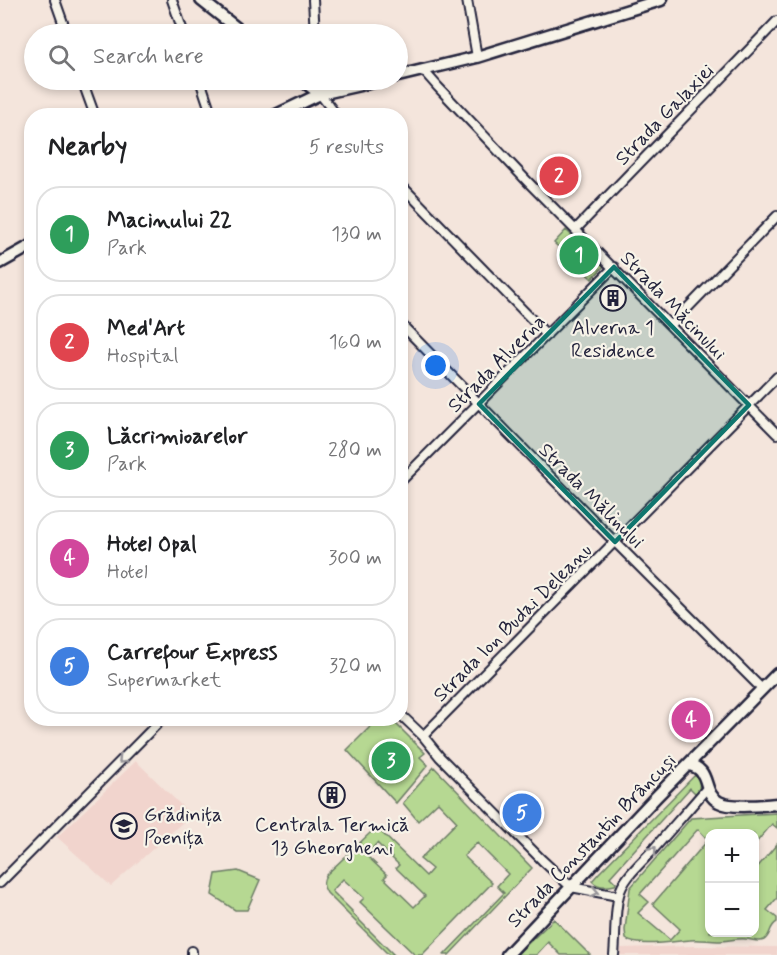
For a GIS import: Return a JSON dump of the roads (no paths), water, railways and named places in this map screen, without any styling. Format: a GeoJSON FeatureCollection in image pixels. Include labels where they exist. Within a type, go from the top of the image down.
{"type":"FeatureCollection","features":[{"type":"Feature","properties":{"kind":"main road"},"geometry":{"type":"LineString","coordinates":[[201,0],[231,24]]}},
{"type":"Feature","properties":{"kind":"main road"},"geometry":{"type":"LineString","coordinates":[[408,74],[477,57],[637,4],[661,0]]}},
{"type":"Feature","properties":{"kind":"main road"},"geometry":{"type":"LineString","coordinates":[[315,90],[320,94]]}},
{"type":"Feature","properties":{"kind":"main road"},"geometry":{"type":"LineString","coordinates":[[291,108],[320,94],[338,90]]}},
{"type":"Feature","properties":{"kind":"main road"},"geometry":{"type":"LineString","coordinates":[[0,263],[24,250]]}},
{"type":"Feature","properties":{"kind":"main road","name":"Strada Constantin Brâncuși"},"geometry":{"type":"LineString","coordinates":[[507,955],[656,797],[777,674]]}},
{"type":"Feature","properties":{"kind":"main road"},"geometry":{"type":"LineString","coordinates":[[704,748],[707,788]]}},
{"type":"Feature","properties":{"kind":"main road"},"geometry":{"type":"LineString","coordinates":[[688,765],[698,767],[706,779],[707,788],[718,802],[727,805],[777,804]]}},
{"type":"Feature","properties":{"kind":"street"},"geometry":{"type":"LineString","coordinates":[[55,0],[63,24]]}},
{"type":"Feature","properties":{"kind":"street"},"geometry":{"type":"LineString","coordinates":[[172,0],[180,24]]}},
{"type":"Feature","properties":{"kind":"street"},"geometry":{"type":"LineString","coordinates":[[313,0],[314,24]]}},
{"type":"Feature","properties":{"kind":"street"},"geometry":{"type":"LineString","coordinates":[[467,0],[477,57]]}},
{"type":"Feature","properties":{"kind":"street","name":"Strada Galaxiei"},"geometry":{"type":"LineString","coordinates":[[576,229],[777,21]]}},
{"type":"Feature","properties":{"kind":"street","name":"Strada Măcinului"},"geometry":{"type":"LineString","coordinates":[[423,70],[777,434]]}},
{"type":"Feature","properties":{"kind":"street"},"geometry":{"type":"LineString","coordinates":[[85,90],[91,108]]}},
{"type":"Feature","properties":{"kind":"street"},"geometry":{"type":"LineString","coordinates":[[203,90],[209,108]]}},
{"type":"Feature","properties":{"kind":"street"},"geometry":{"type":"LineString","coordinates":[[320,90],[320,94],[331,108]]}},
{"type":"Feature","properties":{"kind":"street"},"geometry":{"type":"LineString","coordinates":[[408,192],[547,335]]}},
{"type":"Feature","properties":{"kind":"street"},"geometry":{"type":"LineString","coordinates":[[671,325],[777,216]]}},
{"type":"Feature","properties":{"kind":"street","name":"Strada Alverna"},"geometry":{"type":"LineString","coordinates":[[408,474],[614,267]]}},
{"type":"Feature","properties":{"kind":"street","name":"Strada Mălinului"},"geometry":{"type":"LineString","coordinates":[[408,331],[762,689]]}},
{"type":"Feature","properties":{"kind":"street","name":"Strada Ion Budai Deleanu"},"geometry":{"type":"LineString","coordinates":[[423,736],[777,377]]}},
{"type":"Feature","properties":{"kind":"street"},"geometry":{"type":"LineString","coordinates":[[408,722],[440,757],[571,887],[618,896]]}},
{"type":"Feature","properties":{"kind":"street"},"geometry":{"type":"LineString","coordinates":[[0,883],[156,726]]}},
{"type":"Feature","properties":{"kind":"street"},"geometry":{"type":"LineString","coordinates":[[614,955],[618,896],[626,880],[707,788]]}},
{"type":"Feature","properties":{"kind":"place","name":"Med'Art"},"geometry":{"type":"Point","coordinates":[559,176]}},
{"type":"Feature","properties":{"kind":"place","name":"Macinului 22"},"geometry":{"type":"Point","coordinates":[579,255]}},
{"type":"Feature","properties":{"kind":"place","name":"Alverna 1 Residence"},"geometry":{"type":"Point","coordinates":[613,298]}},
{"type":"Feature","properties":{"kind":"place","name":"Hotel Opal"},"geometry":{"type":"Point","coordinates":[691,720]}},
{"type":"Feature","properties":{"kind":"place","name":"Lăcrimioarelor"},"geometry":{"type":"Point","coordinates":[391,761]}},
{"type":"Feature","properties":{"kind":"place","name":"Centrala Termică 13 Gheorgheni"},"geometry":{"type":"Point","coordinates":[332,795]}},
{"type":"Feature","properties":{"kind":"place","name":"Carrefour Express"},"geometry":{"type":"Point","coordinates":[522,813]}},
{"type":"Feature","properties":{"kind":"place","name":"Grădinița Poenița"},"geometry":{"type":"Point","coordinates":[124,826]}}]}
